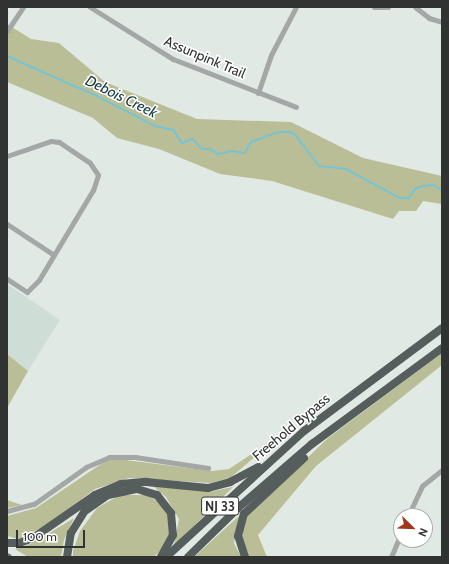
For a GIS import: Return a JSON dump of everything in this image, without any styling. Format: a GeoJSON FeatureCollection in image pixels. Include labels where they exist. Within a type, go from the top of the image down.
{"type":"FeatureCollection","features":[{"type":"Feature","properties":{"kind":"highway","name":"Freehold Bypass"},"geometry":{"type":"LineString","coordinates":[[166,557],[275,456],[325,414],[442,328]]}},
{"type":"Feature","properties":{"kind":"highway","name":"Freehold Bypass"},"geometry":{"type":"LineString","coordinates":[[188,557],[277,474],[350,415],[442,348]]}},
{"type":"Feature","properties":{"kind":"highway"},"geometry":{"type":"LineString","coordinates":[[245,557],[238,536],[244,514],[350,415]]}},
{"type":"Feature","properties":{"kind":"highway"},"geometry":{"type":"LineString","coordinates":[[7,543],[19,543],[33,538],[109,488],[134,482],[199,488],[217,486],[230,482],[275,456]]}},
{"type":"Feature","properties":{"kind":"highway"},"geometry":{"type":"LineString","coordinates":[[67,557],[71,533],[85,511],[108,495],[137,489],[157,496],[171,513],[173,535],[161,557]]}},
{"type":"Feature","properties":{"kind":"street"},"geometry":{"type":"LineString","coordinates":[[7,31],[23,7]]}},
{"type":"Feature","properties":{"kind":"street","name":"Assunpink Trail"},"geometry":{"type":"LineString","coordinates":[[90,7],[164,55],[296,107]]}},
{"type":"Feature","properties":{"kind":"street"},"geometry":{"type":"LineString","coordinates":[[258,93],[271,55],[296,7]]}},
{"type":"Feature","properties":{"kind":"street"},"geometry":{"type":"LineString","coordinates":[[374,7],[388,7]]}},
{"type":"Feature","properties":{"kind":"street"},"geometry":{"type":"LineString","coordinates":[[416,7],[429,18],[442,22]]}},
{"type":"Feature","properties":{"kind":"street"},"geometry":{"type":"LineString","coordinates":[[7,156],[52,141],[59,142],[90,163],[98,175],[93,190],[39,280],[27,292],[7,279]]}},
{"type":"Feature","properties":{"kind":"street"},"geometry":{"type":"LineString","coordinates":[[7,224],[54,255]]}},
{"type":"Feature","properties":{"kind":"street"},"geometry":{"type":"LineString","coordinates":[[7,511],[34,504],[86,467],[109,457],[135,457],[208,468]]}},
{"type":"Feature","properties":{"kind":"street"},"geometry":{"type":"LineString","coordinates":[[412,508],[422,486],[442,470]]}},
{"type":"Feature","properties":{"kind":"shaded area"},"geometry":{"type":"Polygon","coordinates":[[[7,284],[60,320],[28,371],[7,354],[7,284]]]}},
{"type":"Feature","properties":{"kind":"green space"},"geometry":{"type":"Polygon","coordinates":[[[7,24],[31,39],[59,43],[105,82],[197,119],[291,122],[363,158],[442,176],[442,204],[423,201],[416,211],[399,211],[393,219],[272,181],[220,174],[159,149],[117,138],[93,118],[7,82],[7,24]]]}},
{"type":"Feature","properties":{"kind":"green space"},"geometry":{"type":"Polygon","coordinates":[[[442,353],[442,365],[316,466],[258,535],[267,557],[248,557],[244,549],[242,529],[248,515],[328,438],[442,353]]]}},
{"type":"Feature","properties":{"kind":"green space"},"geometry":{"type":"Polygon","coordinates":[[[7,354],[28,371],[7,408],[7,354]]]}},
{"type":"Feature","properties":{"kind":"green space"},"geometry":{"type":"Polygon","coordinates":[[[283,433],[230,478],[210,483],[129,478],[95,489],[46,526],[18,539],[7,536],[7,516],[36,508],[110,458],[212,471],[229,469],[283,433]]]}},
{"type":"Feature","properties":{"kind":"green space"},"geometry":{"type":"Polygon","coordinates":[[[153,486],[213,491],[233,487],[174,546],[179,519],[166,497],[153,486]]]}},
{"type":"Feature","properties":{"kind":"green space"},"geometry":{"type":"Polygon","coordinates":[[[120,495],[148,495],[164,506],[171,518],[170,534],[166,545],[154,557],[73,557],[73,551],[80,531],[97,508],[120,495]]]}},
{"type":"Feature","properties":{"kind":"green space"},"geometry":{"type":"Polygon","coordinates":[[[7,500],[22,505],[7,508],[7,500]]]}},
{"type":"Feature","properties":{"kind":"green space"},"geometry":{"type":"Polygon","coordinates":[[[240,515],[234,543],[241,557],[194,557],[240,515]]]}},
{"type":"Feature","properties":{"kind":"green space"},"geometry":{"type":"Polygon","coordinates":[[[74,518],[64,540],[61,557],[28,557],[15,549],[33,543],[74,518]]]}},
{"type":"Feature","properties":{"kind":"waterway","name":"Debois Creek"},"geometry":{"type":"LineString","coordinates":[[7,56],[95,95],[155,126],[174,130],[182,143],[193,139],[202,149],[211,149],[218,154],[232,151],[245,153],[251,142],[278,132],[290,132],[295,134],[319,166],[346,169],[400,198],[409,198],[415,189],[423,186],[434,185],[442,190]]}}]}
